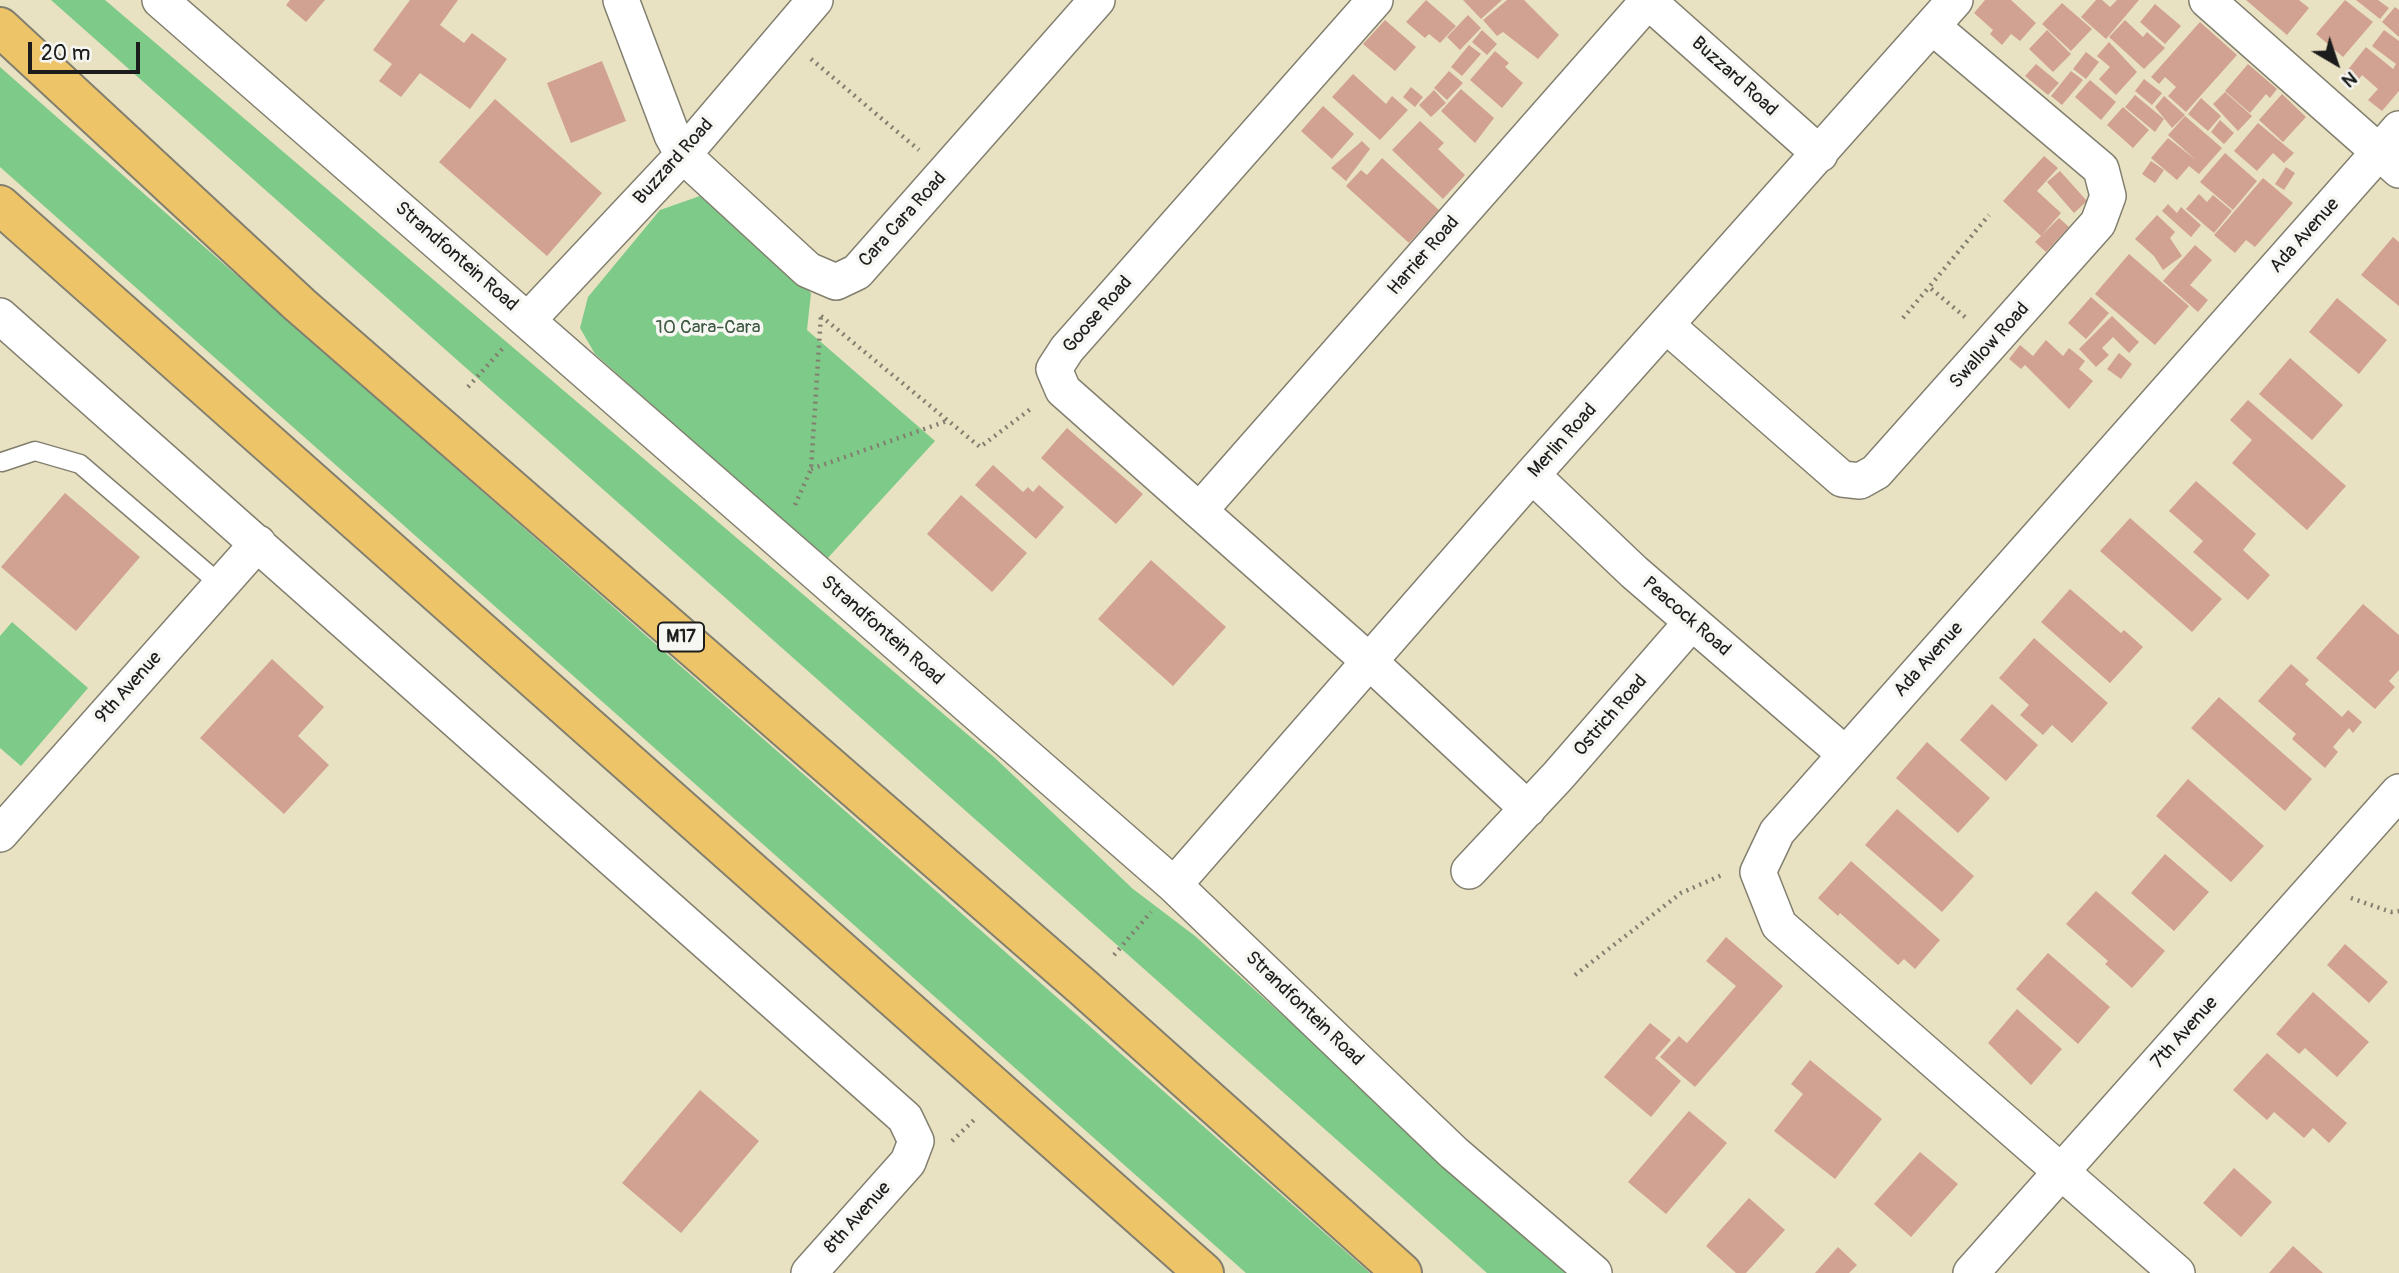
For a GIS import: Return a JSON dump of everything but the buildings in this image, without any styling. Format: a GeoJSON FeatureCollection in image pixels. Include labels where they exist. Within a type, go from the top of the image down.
{"type":"FeatureCollection","features":[{"type":"Feature","properties":{"kind":"main road","name":"M17"},"geometry":{"type":"LineString","coordinates":[[0,27],[300,305],[1085,989],[1402,1273]]}},
{"type":"Feature","properties":{"kind":"main road"},"geometry":{"type":"LineString","coordinates":[[0,205],[1204,1273]]}},
{"type":"Feature","properties":{"kind":"street","name":"Strandfontein Road"},"geometry":{"type":"LineString","coordinates":[[160,0],[1174,884],[1454,1153],[1594,1273]]}},
{"type":"Feature","properties":{"kind":"street"},"geometry":{"type":"LineString","coordinates":[[621,0],[682,155],[808,270],[835,282]]}},
{"type":"Feature","properties":{"kind":"street","name":"Buzzard Road"},"geometry":{"type":"LineString","coordinates":[[528,320],[682,155],[815,0]]}},
{"type":"Feature","properties":{"kind":"street","name":"Cara Cara Road"},"geometry":{"type":"LineString","coordinates":[[835,282],[857,272],[1097,0]]}},
{"type":"Feature","properties":{"kind":"street","name":"Goose Road"},"geometry":{"type":"LineString","coordinates":[[1063,390],[1054,369],[1067,349],[1375,0]]}},
{"type":"Feature","properties":{"kind":"street","name":"Buzzard Road"},"geometry":{"type":"LineString","coordinates":[[1647,0],[1820,154]]}},
{"type":"Feature","properties":{"kind":"street","name":"Harrier Road"},"geometry":{"type":"LineString","coordinates":[[1200,510],[1647,0]]}},
{"type":"Feature","properties":{"kind":"street","name":"Merlin Road"},"geometry":{"type":"LineString","coordinates":[[1174,884],[1532,475],[1955,0]]}},
{"type":"Feature","properties":{"kind":"street"},"geometry":{"type":"LineString","coordinates":[[2207,0],[2392,150]]}},
{"type":"Feature","properties":{"kind":"street","name":"Swallow Road"},"geometry":{"type":"LineString","coordinates":[[1666,325],[1842,479],[1860,481],[1876,472],[1995,342],[2098,223],[2108,196],[2101,169],[1933,27]]}},
{"type":"Feature","properties":{"kind":"street","name":"Ada Avenue"},"geometry":{"type":"LineString","coordinates":[[1758,872],[1777,832],[1845,754],[2392,150]]}},
{"type":"Feature","properties":{"kind":"street"},"geometry":{"type":"LineString","coordinates":[[0,316],[258,543]]}},
{"type":"Feature","properties":{"kind":"street"},"geometry":{"type":"LineString","coordinates":[[1063,390],[1370,662],[1528,809]]}},
{"type":"Feature","properties":{"kind":"street","name":"Peacock Road"},"geometry":{"type":"LineString","coordinates":[[1532,475],[1692,622],[1845,754]]}},
{"type":"Feature","properties":{"kind":"street","name":"9th Avenue"},"geometry":{"type":"LineString","coordinates":[[0,834],[258,543]]}},
{"type":"Feature","properties":{"kind":"street","name":"8th Avenue"},"geometry":{"type":"LineString","coordinates":[[258,543],[905,1118],[916,1141],[908,1162],[809,1273]]}},
{"type":"Feature","properties":{"kind":"street","name":"Ostrich Road"},"geometry":{"type":"LineString","coordinates":[[1469,871],[1528,809],[1692,622]]}},
{"type":"Feature","properties":{"kind":"street","name":"7th Avenue"},"geometry":{"type":"LineString","coordinates":[[1971,1273],[2399,792]]}},
{"type":"Feature","properties":{"kind":"street"},"geometry":{"type":"LineString","coordinates":[[1758,872],[1779,925],[2177,1273]]}},
{"type":"Feature","properties":{"kind":"lane"},"geometry":{"type":"LineString","coordinates":[[2,462],[35,451],[80,464],[221,585]]}},
{"type":"Feature","properties":{"kind":"path"},"geometry":{"type":"LineString","coordinates":[[783,36],[946,173]]}},
{"type":"Feature","properties":{"kind":"path"},"geometry":{"type":"LineString","coordinates":[[1903,318],[1989,215]]}},
{"type":"Feature","properties":{"kind":"path"},"geometry":{"type":"LineString","coordinates":[[772,536],[799,500],[811,469],[821,316],[835,282]]}},
{"type":"Feature","properties":{"kind":"path"},"geometry":{"type":"LineString","coordinates":[[1929,287],[1995,342]]}},
{"type":"Feature","properties":{"kind":"path"},"geometry":{"type":"LineString","coordinates":[[821,316],[980,447],[1018,417],[1063,390]]}},
{"type":"Feature","properties":{"kind":"path"},"geometry":{"type":"LineString","coordinates":[[468,387],[528,320]]}},
{"type":"Feature","properties":{"kind":"path"},"geometry":{"type":"LineString","coordinates":[[811,469],[948,421]]}},
{"type":"Feature","properties":{"kind":"path"},"geometry":{"type":"LineString","coordinates":[[1575,975],[1681,893],[1721,875],[1758,872]]}},
{"type":"Feature","properties":{"kind":"path"},"geometry":{"type":"LineString","coordinates":[[1114,956],[1174,884]]}},
{"type":"Feature","properties":{"kind":"path"},"geometry":{"type":"LineString","coordinates":[[2317,887],[2391,912],[2399,911]]}},
{"type":"Feature","properties":{"kind":"green space"},"geometry":{"type":"Polygon","coordinates":[[[51,0],[105,0],[994,757],[1133,889],[1195,936],[1568,1273],[1487,1273],[51,0]]]}},
{"type":"Feature","properties":{"kind":"green space"},"geometry":{"type":"Polygon","coordinates":[[[0,67],[1370,1273],[1246,1273],[0,167],[0,67]]]}},
{"type":"Feature","properties":{"kind":"green space","name":"10 Cara-Cara"},"geometry":{"type":"Polygon","coordinates":[[[700,196],[811,293],[807,330],[935,441],[826,560],[595,354],[580,328],[588,297],[660,210],[700,196]]]}},
{"type":"Feature","properties":{"kind":"green space"},"geometry":{"type":"Polygon","coordinates":[[[12,622],[88,688],[21,766],[0,748],[0,636],[12,622]]]}}]}
